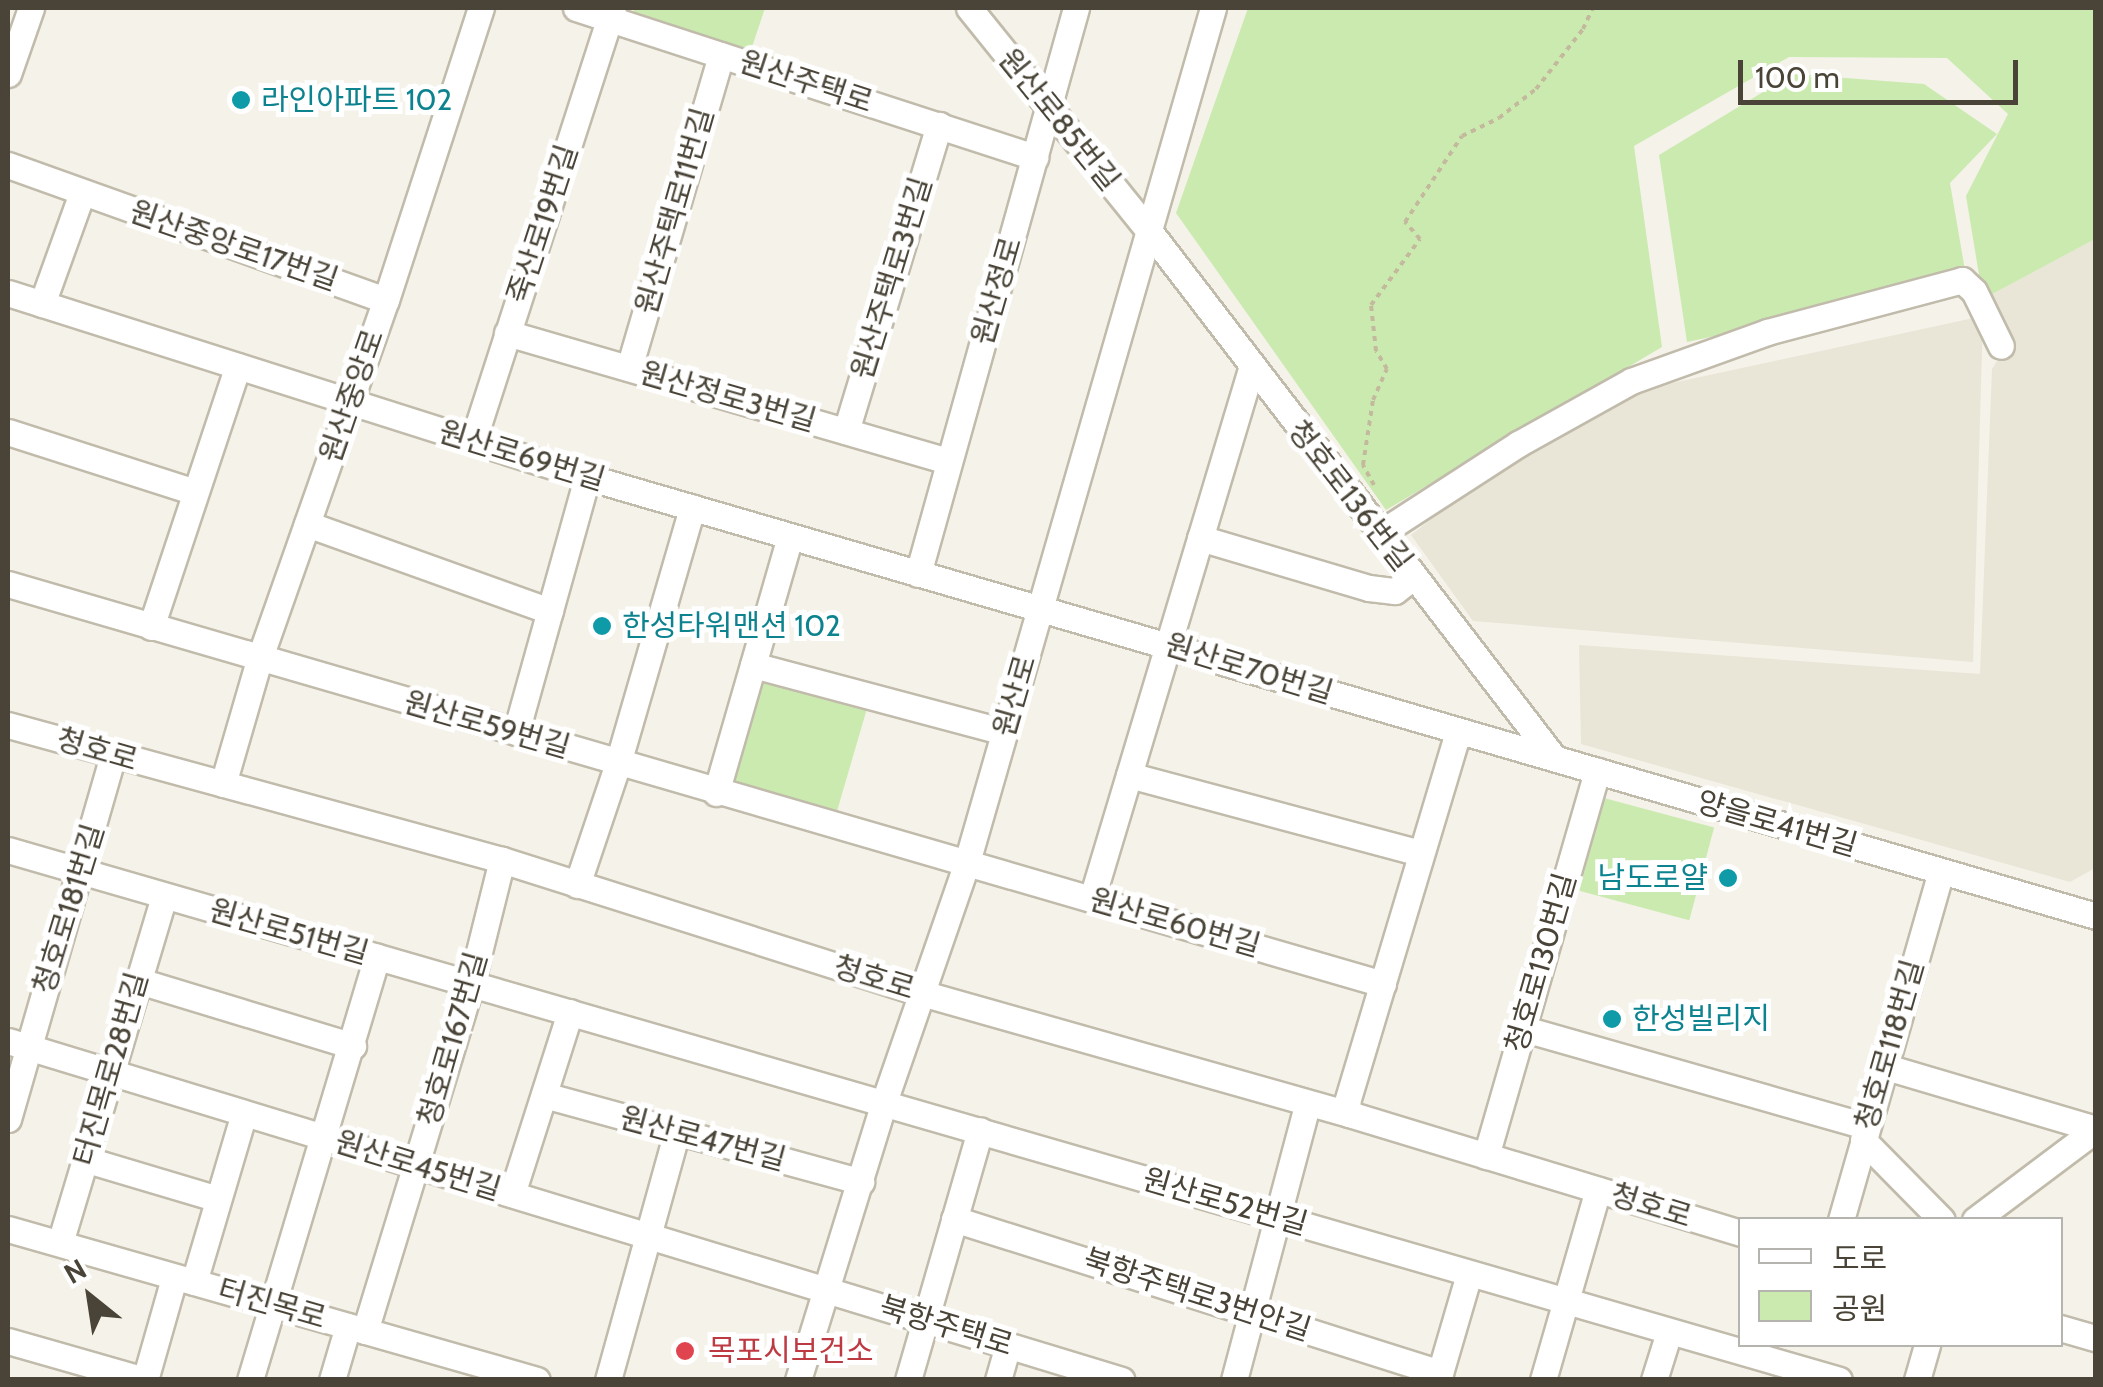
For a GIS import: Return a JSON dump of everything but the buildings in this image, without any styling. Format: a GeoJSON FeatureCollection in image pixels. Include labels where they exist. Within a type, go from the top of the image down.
{"type":"FeatureCollection","features":[{"type":"Feature","properties":{"kind":"street"},"geometry":{"type":"LineString","coordinates":[[8,74],[32,8]]}},
{"type":"Feature","properties":{"kind":"street","name":"원산중앙로"},"geometry":{"type":"LineString","coordinates":[[223,784],[259,660],[386,300],[481,8]]}},
{"type":"Feature","properties":{"kind":"street","name":"원산주택로"},"geometry":{"type":"LineString","coordinates":[[576,8],[611,13],[721,54],[1034,157]]}},
{"type":"Feature","properties":{"kind":"street","name":"원산로85번길"},"geometry":{"type":"LineString","coordinates":[[968,8],[1150,232]]}},
{"type":"Feature","properties":{"kind":"street","name":"원산정로"},"geometry":{"type":"LineString","coordinates":[[918,574],[1076,8]]}},
{"type":"Feature","properties":{"kind":"street","name":"원산로"},"geometry":{"type":"LineString","coordinates":[[798,1380],[884,1102],[967,862],[1214,8]]}},
{"type":"Feature","properties":{"kind":"street","name":"죽산로19번길"},"geometry":{"type":"LineString","coordinates":[[472,441],[611,13]]}},
{"type":"Feature","properties":{"kind":"street","name":"원산주택로11번길"},"geometry":{"type":"LineString","coordinates":[[629,368],[721,54]]}},
{"type":"Feature","properties":{"kind":"street","name":"원산주택로3번길"},"geometry":{"type":"LineString","coordinates":[[846,431],[939,126]]}},
{"type":"Feature","properties":{"kind":"street"},"geometry":{"type":"LineString","coordinates":[[1034,157],[1070,134]]}},
{"type":"Feature","properties":{"kind":"street","name":"원산중앙로17번길"},"geometry":{"type":"LineString","coordinates":[[8,165],[386,300]]}},
{"type":"Feature","properties":{"kind":"street"},"geometry":{"type":"LineString","coordinates":[[42,304],[82,193]]}},
{"type":"Feature","properties":{"kind":"street","name":"청호로136번길"},"geometry":{"type":"LineString","coordinates":[[1150,232],[1251,369],[1554,758]]}},
{"type":"Feature","properties":{"kind":"street"},"geometry":{"type":"LineString","coordinates":[[1379,534],[1503,453],[1631,381],[1768,332],[1962,280],[1974,291],[2001,346]]}},
{"type":"Feature","properties":{"kind":"street","name":"원산로69번길"},"geometry":{"type":"LineString","coordinates":[[8,293],[586,477],[1040,607]]}},
{"type":"Feature","properties":{"kind":"street","name":"원산정로3번길"},"geometry":{"type":"LineString","coordinates":[[507,333],[949,461]]}},
{"type":"Feature","properties":{"kind":"street"},"geometry":{"type":"LineString","coordinates":[[151,628],[238,366]]}},
{"type":"Feature","properties":{"kind":"street"},"geometry":{"type":"LineString","coordinates":[[1092,898],[1251,369]]}},
{"type":"Feature","properties":{"kind":"street"},"geometry":{"type":"LineString","coordinates":[[8,432],[195,492]]}},
{"type":"Feature","properties":{"kind":"street"},"geometry":{"type":"LineString","coordinates":[[516,732],[586,477]]}},
{"type":"Feature","properties":{"kind":"street"},"geometry":{"type":"LineString","coordinates":[[576,885],[618,763],[692,508]]}},
{"type":"Feature","properties":{"kind":"street"},"geometry":{"type":"LineString","coordinates":[[307,524],[550,610]]}},
{"type":"Feature","properties":{"kind":"street"},"geometry":{"type":"LineString","coordinates":[[716,792],[790,536]]}},
{"type":"Feature","properties":{"kind":"street"},"geometry":{"type":"LineString","coordinates":[[1200,538],[1370,588],[1395,591],[1413,577]]}},
{"type":"Feature","properties":{"kind":"street","name":"원산로59번길"},"geometry":{"type":"LineString","coordinates":[[8,584],[259,660],[967,862]]}},
{"type":"Feature","properties":{"kind":"street","name":"원산로70번길"},"geometry":{"type":"LineString","coordinates":[[1040,607],[1458,731]]}},
{"type":"Feature","properties":{"kind":"street"},"geometry":{"type":"LineString","coordinates":[[753,665],[1004,732]]}},
{"type":"Feature","properties":{"kind":"street","name":"청호로"},"geometry":{"type":"LineString","coordinates":[[8,725],[502,860],[921,993],[1308,1106],[1349,1114],[1738,1232]]}},
{"type":"Feature","properties":{"kind":"street"},"geometry":{"type":"LineString","coordinates":[[1349,1114],[1347,1102],[1458,731]]}},
{"type":"Feature","properties":{"kind":"street","name":"양을로41번길"},"geometry":{"type":"LineString","coordinates":[[1458,731],[1941,872],[2089,906]]}},
{"type":"Feature","properties":{"kind":"street","name":"청호로181번길"},"geometry":{"type":"LineString","coordinates":[[8,1120],[17,1044],[82,872],[113,756]]}},
{"type":"Feature","properties":{"kind":"street","name":"청호로130번길"},"geometry":{"type":"LineString","coordinates":[[1486,1156],[1597,772]]}},
{"type":"Feature","properties":{"kind":"street"},"geometry":{"type":"LineString","coordinates":[[1129,775],[1421,853]]}},
{"type":"Feature","properties":{"kind":"street","name":"원산로51번길"},"geometry":{"type":"LineString","coordinates":[[8,850],[884,1102]]}},
{"type":"Feature","properties":{"kind":"street","name":"청호로167번길"},"geometry":{"type":"LineString","coordinates":[[332,1380],[356,1329],[416,1165],[471,984],[502,860]]}},
{"type":"Feature","properties":{"kind":"street","name":"원산로60번길"},"geometry":{"type":"LineString","coordinates":[[967,862],[1383,984]]}},
{"type":"Feature","properties":{"kind":"street","name":"청호로118번길"},"geometry":{"type":"LineString","coordinates":[[1842,1217],[1941,872]]}},
{"type":"Feature","properties":{"kind":"street","name":"터진목로28번길"},"geometry":{"type":"LineString","coordinates":[[60,1243],[164,896]]}},
{"type":"Feature","properties":{"kind":"street"},"geometry":{"type":"LineString","coordinates":[[250,1380],[377,957]]}},
{"type":"Feature","properties":{"kind":"street"},"geometry":{"type":"LineString","coordinates":[[136,980],[353,1046]]}},
{"type":"Feature","properties":{"kind":"street"},"geometry":{"type":"LineString","coordinates":[[512,1194],[570,1012]]}},
{"type":"Feature","properties":{"kind":"street"},"geometry":{"type":"LineString","coordinates":[[1521,1028],[1864,1133],[1939,1217]]}},
{"type":"Feature","properties":{"kind":"street","name":"원산로45번길"},"geometry":{"type":"LineString","coordinates":[[17,1044],[828,1290]]}},
{"type":"Feature","properties":{"kind":"street"},"geometry":{"type":"LineString","coordinates":[[1883,1066],[2096,1129]]}},
{"type":"Feature","properties":{"kind":"street","name":"원산로47번길"},"geometry":{"type":"LineString","coordinates":[[544,1095],[861,1182]]}},
{"type":"Feature","properties":{"kind":"street","name":"원산로52번길"},"geometry":{"type":"LineString","coordinates":[[884,1102],[1839,1380]]}},
{"type":"Feature","properties":{"kind":"street"},"geometry":{"type":"LineString","coordinates":[[1234,1380],[1308,1106]]}},
{"type":"Feature","properties":{"kind":"street"},"geometry":{"type":"LineString","coordinates":[[8,1342],[53,1367],[145,1380],[244,1113]]}},
{"type":"Feature","properties":{"kind":"street"},"geometry":{"type":"LineString","coordinates":[[1979,1217],[2096,1129]]}},
{"type":"Feature","properties":{"kind":"street"},"geometry":{"type":"LineString","coordinates":[[908,1380],[980,1130]]}},
{"type":"Feature","properties":{"kind":"street"},"geometry":{"type":"LineString","coordinates":[[608,1380],[678,1132]]}},
{"type":"Feature","properties":{"kind":"street"},"geometry":{"type":"LineString","coordinates":[[84,1159],[215,1198]]}},
{"type":"Feature","properties":{"kind":"street"},"geometry":{"type":"LineString","coordinates":[[1543,1380],[1598,1190]]}},
{"type":"Feature","properties":{"kind":"street","name":"북항주택로3번안길"},"geometry":{"type":"LineString","coordinates":[[954,1218],[1253,1312],[1439,1376]]}},
{"type":"Feature","properties":{"kind":"street","name":"터진목로"},"geometry":{"type":"LineString","coordinates":[[8,1229],[536,1380]]}},
{"type":"Feature","properties":{"kind":"street"},"geometry":{"type":"LineString","coordinates":[[1439,1376],[1469,1274]]}},
{"type":"Feature","properties":{"kind":"street","name":"북항주택로"},"geometry":{"type":"LineString","coordinates":[[828,1290],[1122,1380]]}},
{"type":"Feature","properties":{"kind":"street"},"geometry":{"type":"LineString","coordinates":[[2063,1329],[2096,1338]]}},
{"type":"Feature","properties":{"kind":"street"},"geometry":{"type":"LineString","coordinates":[[1654,1380],[1669,1332]]}},
{"type":"Feature","properties":{"kind":"street"},"geometry":{"type":"LineString","coordinates":[[998,1380],[1008,1345]]}},
{"type":"Feature","properties":{"kind":"street"},"geometry":{"type":"LineString","coordinates":[[1917,1380],[1926,1347]]}},
{"type":"Feature","properties":{"kind":"path"},"geometry":{"type":"LineString","coordinates":[[1376,490],[1363,465],[1372,400],[1388,369],[1376,351],[1370,305],[1420,240],[1404,222],[1462,136],[1499,118],[1536,89],[1583,30],[1593,8]]}},
{"type":"Feature","properties":{"kind":"shaded area"},"geometry":{"type":"Polygon","coordinates":[[[2095,239],[2095,868],[2070,882],[1581,744],[1579,645],[1980,674],[1992,369],[2006,347],[1983,299],[2095,239]]]}},
{"type":"Feature","properties":{"kind":"shaded area"},"geometry":{"type":"Polygon","coordinates":[[[1983,316],[1973,662],[1473,621],[1411,535],[1544,430],[1668,384],[1983,316]]]}},
{"type":"Feature","properties":{"kind":"green space"},"geometry":{"type":"Polygon","coordinates":[[[635,8],[765,8],[750,53],[632,15],[635,8]]]}},
{"type":"Feature","properties":{"kind":"green space"},"geometry":{"type":"Polygon","coordinates":[[[1248,8],[2095,8],[2095,239],[1983,299],[1966,196],[2008,114],[1947,58],[1789,57],[1634,146],[1662,347],[1386,510],[1176,213],[1248,8]]]}},
{"type":"Feature","properties":{"kind":"green space"},"geometry":{"type":"Polygon","coordinates":[[[1793,74],[1924,84],[1997,134],[1950,183],[1967,282],[1687,342],[1659,155],[1793,74]]]}},
{"type":"Feature","properties":{"kind":"green space"},"geometry":{"type":"Polygon","coordinates":[[[765,675],[868,705],[835,818],[732,789],[728,780],[757,682],[765,675]]]}},
{"type":"Feature","properties":{"kind":"green space"},"geometry":{"type":"Polygon","coordinates":[[[1604,798],[1714,828],[1689,920],[1579,891],[1604,798]]]}},
{"type":"Feature","properties":{"kind":"place","name":"라인아파트 102"},"geometry":{"type":"Point","coordinates":[241,100]}},
{"type":"Feature","properties":{"kind":"place","name":"한성타워맨션 102"},"geometry":{"type":"Point","coordinates":[602,626]}},
{"type":"Feature","properties":{"kind":"place","name":"남도로얄"},"geometry":{"type":"Point","coordinates":[1728,878]}},
{"type":"Feature","properties":{"kind":"place","name":"한성빌리지"},"geometry":{"type":"Point","coordinates":[1612,1019]}},
{"type":"Feature","properties":{"kind":"place","name":"목포시보건소"},"geometry":{"type":"Point","coordinates":[685,1351]}}]}
